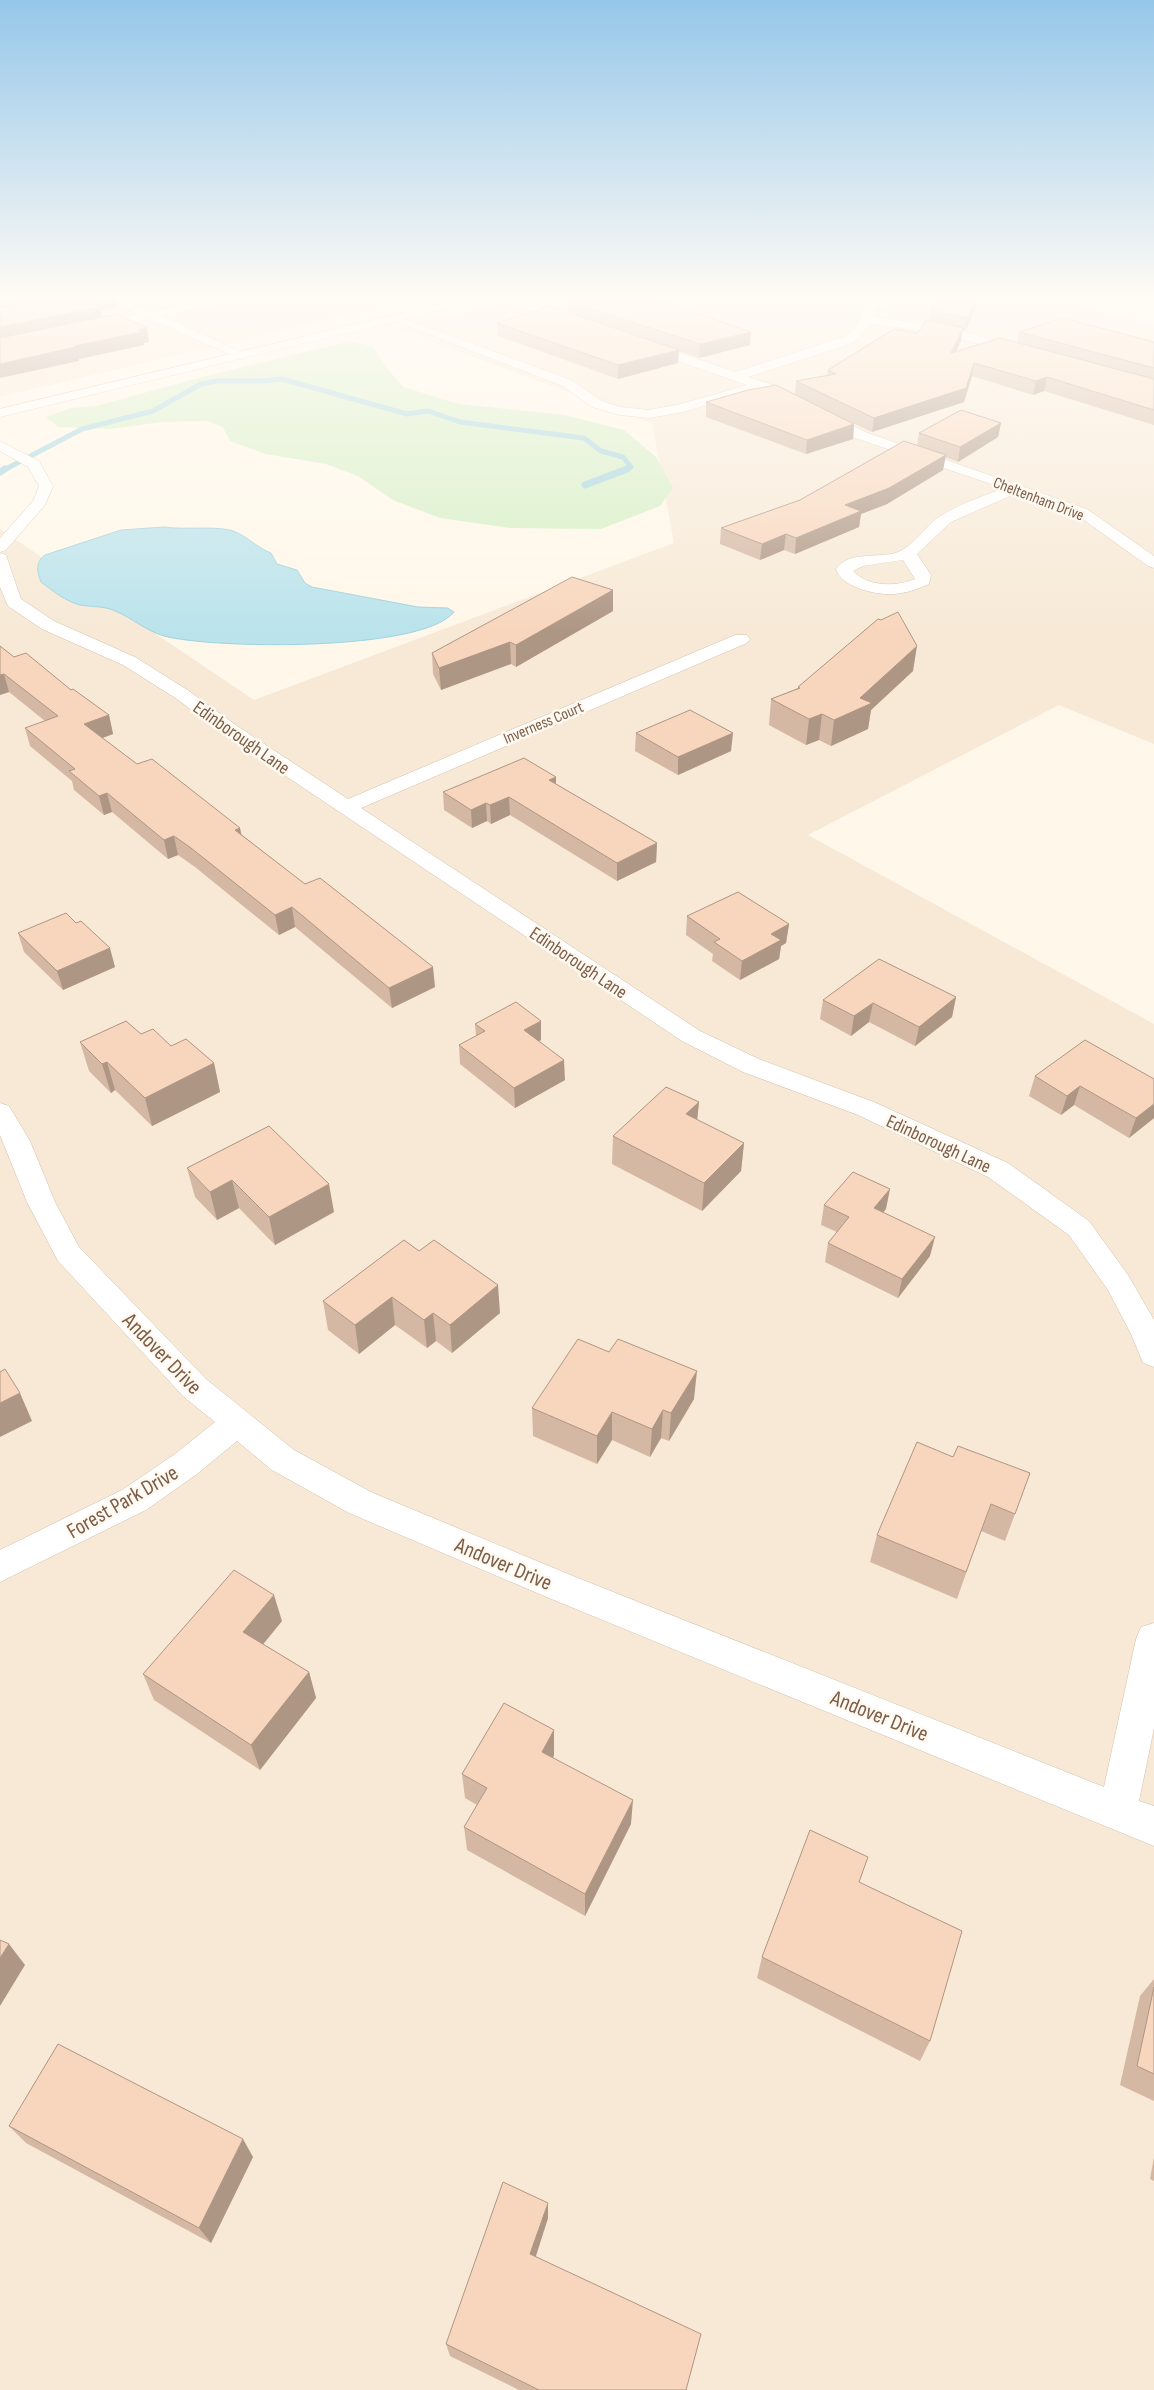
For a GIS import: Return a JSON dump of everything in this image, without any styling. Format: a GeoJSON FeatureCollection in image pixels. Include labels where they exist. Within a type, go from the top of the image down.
{"type":"FeatureCollection","features":[{"type":"Feature","properties":{"kind":"street"},"geometry":{"type":"LineString","coordinates":[[618,411],[649,414],[669,411]]}},
{"type":"Feature","properties":{"kind":"street","name":"Cheltenham Drive"},"geometry":{"type":"LineString","coordinates":[[812,411],[860,435],[1082,512],[1154,563]]}},
{"type":"Feature","properties":{"kind":"street"},"geometry":{"type":"LineString","coordinates":[[0,445],[34,464],[46,486],[40,502],[0,547]]}},
{"type":"Feature","properties":{"kind":"street"},"geometry":{"type":"LineString","coordinates":[[908,554],[936,526],[946,519],[1016,488]]}},
{"type":"Feature","properties":{"kind":"street","name":"Edinborough Lane"},"geometry":{"type":"LineString","coordinates":[[0,558],[1,569],[14,602],[48,624],[129,661],[183,695],[230,730],[692,1036],[752,1066],[867,1110],[998,1170],[1079,1228],[1118,1284],[1146,1333],[1154,1355]]}},
{"type":"Feature","properties":{"kind":"street","name":"Inverness Court"},"geometry":{"type":"LineString","coordinates":[[346,807],[741,639]]}},
{"type":"Feature","properties":{"kind":"street","name":"Andover Drive"},"geometry":{"type":"LineString","coordinates":[[0,1112],[16,1141],[41,1202],[68,1254],[195,1388],[283,1460],[361,1503],[561,1587],[1154,1826]]}},
{"type":"Feature","properties":{"kind":"street","name":"Forest Park Drive"},"geometry":{"type":"LineString","coordinates":[[0,1567],[134,1500],[186,1464],[237,1423]]}},
{"type":"Feature","properties":{"kind":"street"},"geometry":{"type":"LineString","coordinates":[[1118,1811],[1154,1639]]}},
{"type":"Feature","properties":{"kind":"shaded area"},"geometry":{"type":"Polygon","coordinates":[[[618,411],[1154,411],[1154,744],[1059,705],[808,835],[1154,1024],[1154,2390],[0,2390],[0,529],[254,700],[674,543],[652,423],[618,411]]]}},
{"type":"Feature","properties":{"kind":"green space"},"geometry":{"type":"Polygon","coordinates":[[[64,411],[522,411],[565,415],[624,430],[656,457],[673,488],[660,506],[601,529],[510,528],[440,518],[393,500],[358,476],[326,464],[266,454],[230,441],[223,427],[207,421],[162,422],[110,429],[58,427],[46,417],[64,411]]]}},
{"type":"Feature","properties":{"kind":"water"},"geometry":{"type":"Polygon","coordinates":[[[164,527],[214,528],[235,532],[271,553],[277,564],[297,570],[305,583],[312,587],[418,607],[448,608],[454,612],[434,625],[402,634],[361,641],[268,645],[225,643],[164,636],[113,610],[80,605],[69,601],[41,582],[38,564],[45,555],[121,530],[164,527]]]}},
{"type":"Feature","properties":{"kind":"building"},"geometry":{"type":"Polygon","coordinates":[[[729,411],[827,411],[854,424],[807,440],[729,411]]]}},
{"type":"Feature","properties":{"kind":"building"},"geometry":{"type":"Polygon","coordinates":[[[858,411],[897,411],[874,418],[858,411]]]}},
{"type":"Feature","properties":{"kind":"building"},"geometry":{"type":"Polygon","coordinates":[[[960,411],[1001,423],[960,447],[919,433],[960,411]]]}},
{"type":"Feature","properties":{"kind":"building"},"geometry":{"type":"Polygon","coordinates":[[[904,441],[946,455],[889,488],[845,505],[861,511],[796,538],[786,534],[762,544],[721,528],[800,500],[904,441]]]}},
{"type":"Feature","properties":{"kind":"building"},"geometry":{"type":"Polygon","coordinates":[[[572,577],[613,590],[516,645],[510,642],[439,668],[432,653],[572,577]]]}},
{"type":"Feature","properties":{"kind":"building"},"geometry":{"type":"Polygon","coordinates":[[[898,612],[917,646],[860,698],[872,703],[834,720],[822,714],[809,719],[771,699],[800,688],[798,687],[878,619],[881,620],[898,612]]]}},
{"type":"Feature","properties":{"kind":"building"},"geometry":{"type":"Polygon","coordinates":[[[0,646],[14,657],[26,653],[71,690],[73,689],[109,715],[84,724],[137,764],[152,759],[240,828],[235,830],[305,884],[320,878],[433,967],[389,988],[292,907],[275,915],[174,836],[164,840],[107,793],[99,796],[69,771],[75,769],[25,728],[58,716],[4,674],[0,675],[0,646]]]}},
{"type":"Feature","properties":{"kind":"building"},"geometry":{"type":"Polygon","coordinates":[[[690,710],[733,733],[678,757],[636,733],[690,710]]]}},
{"type":"Feature","properties":{"kind":"building"},"geometry":{"type":"Polygon","coordinates":[[[524,758],[556,777],[549,780],[657,843],[617,863],[509,797],[490,805],[486,803],[471,810],[443,792],[524,758]]]}},
{"type":"Feature","properties":{"kind":"building"},"geometry":{"type":"Polygon","coordinates":[[[738,892],[789,924],[771,934],[781,940],[742,961],[714,942],[720,939],[687,916],[738,892]]]}},
{"type":"Feature","properties":{"kind":"building"},"geometry":{"type":"Polygon","coordinates":[[[66,913],[76,923],[81,921],[110,948],[57,971],[18,933],[66,913]]]}},
{"type":"Feature","properties":{"kind":"building"},"geometry":{"type":"Polygon","coordinates":[[[879,959],[956,997],[919,1027],[873,1003],[854,1016],[823,1000],[879,959]]]}},
{"type":"Feature","properties":{"kind":"building"},"geometry":{"type":"Polygon","coordinates":[[[516,1002],[541,1021],[524,1030],[564,1060],[514,1088],[459,1045],[485,1031],[475,1024],[516,1002]]]}},
{"type":"Feature","properties":{"kind":"building"},"geometry":{"type":"Polygon","coordinates":[[[126,1021],[141,1034],[153,1029],[171,1046],[186,1039],[214,1063],[145,1098],[107,1062],[102,1064],[80,1042],[126,1021]]]}},
{"type":"Feature","properties":{"kind":"building"},"geometry":{"type":"Polygon","coordinates":[[[1085,1040],[1154,1079],[1154,1104],[1136,1118],[1080,1086],[1067,1096],[1035,1076],[1085,1040]]]}},
{"type":"Feature","properties":{"kind":"building"},"geometry":{"type":"Polygon","coordinates":[[[666,1087],[699,1102],[686,1114],[744,1143],[704,1183],[613,1136],[666,1087]]]}},
{"type":"Feature","properties":{"kind":"building"},"geometry":{"type":"Polygon","coordinates":[[[269,1126],[329,1184],[269,1217],[232,1180],[210,1192],[187,1168],[269,1126]]]}},
{"type":"Feature","properties":{"kind":"building"},"geometry":{"type":"Polygon","coordinates":[[[853,1172],[890,1189],[874,1208],[935,1237],[902,1279],[828,1243],[849,1217],[824,1205],[853,1172]]]}},
{"type":"Feature","properties":{"kind":"building"},"geometry":{"type":"Polygon","coordinates":[[[404,1240],[419,1251],[434,1240],[498,1285],[450,1325],[433,1313],[424,1320],[392,1297],[355,1325],[323,1301],[404,1240]]]}},
{"type":"Feature","properties":{"kind":"building"},"geometry":{"type":"Polygon","coordinates":[[[578,1339],[609,1352],[618,1339],[697,1371],[671,1413],[663,1410],[652,1429],[612,1412],[597,1436],[532,1408],[578,1339]]]}},
{"type":"Feature","properties":{"kind":"building"},"geometry":{"type":"Polygon","coordinates":[[[5,1369],[20,1393],[0,1403],[0,1372],[5,1369]]]}},
{"type":"Feature","properties":{"kind":"building"},"geometry":{"type":"Polygon","coordinates":[[[917,1442],[953,1457],[958,1446],[1030,1473],[1015,1514],[991,1504],[966,1572],[877,1535],[917,1442]]]}},
{"type":"Feature","properties":{"kind":"building"},"geometry":{"type":"Polygon","coordinates":[[[234,1570],[274,1595],[243,1632],[309,1672],[251,1745],[143,1674],[234,1570]]]}},
{"type":"Feature","properties":{"kind":"building"},"geometry":{"type":"Polygon","coordinates":[[[504,1703],[554,1730],[542,1752],[633,1800],[585,1894],[464,1827],[487,1788],[462,1774],[504,1703]]]}},
{"type":"Feature","properties":{"kind":"building"},"geometry":{"type":"Polygon","coordinates":[[[810,1830],[868,1857],[859,1882],[962,1931],[930,2041],[762,1957],[810,1830]]]}},
{"type":"Feature","properties":{"kind":"building"},"geometry":{"type":"Polygon","coordinates":[[[0,1940],[9,1944],[0,1958],[0,1940]]]}},
{"type":"Feature","properties":{"kind":"building"},"geometry":{"type":"Polygon","coordinates":[[[1154,1987],[1154,2074],[1137,2066],[1154,1987]]]}},
{"type":"Feature","properties":{"kind":"building"},"geometry":{"type":"Polygon","coordinates":[[[58,2044],[243,2139],[199,2228],[9,2126],[58,2044]]]}},
{"type":"Feature","properties":{"kind":"building"},"geometry":{"type":"Polygon","coordinates":[[[503,2182],[548,2203],[530,2254],[701,2334],[686,2390],[539,2390],[446,2344],[503,2182]]]}},
{"type":"Feature","properties":{"kind":"waterway"},"geometry":{"type":"LineString","coordinates":[[2,471],[82,429],[154,411]]}},
{"type":"Feature","properties":{"kind":"waterway"},"geometry":{"type":"LineString","coordinates":[[395,411],[407,414],[428,411],[460,422],[584,438],[601,451],[623,457],[631,467],[624,471]]}},
{"type":"Feature","properties":{"kind":"waterway"},"geometry":{"type":"LineString","coordinates":[[0,472],[5,469]]}},
{"type":"Feature","properties":{"kind":"waterway"},"geometry":{"type":"LineString","coordinates":[[585,485],[627,469]]}}]}
